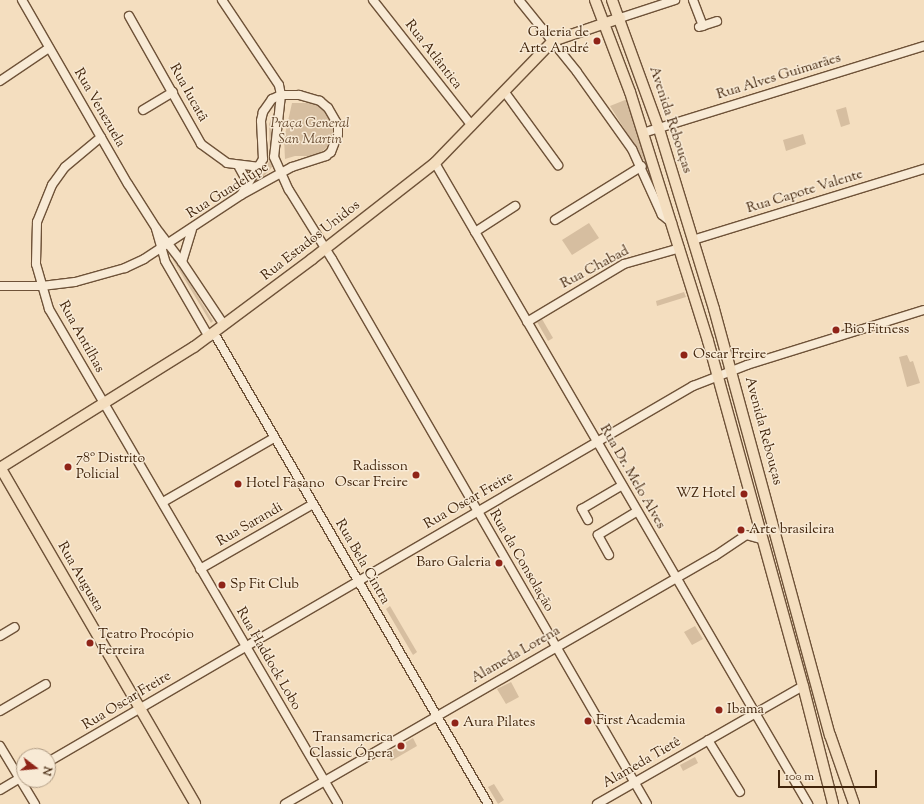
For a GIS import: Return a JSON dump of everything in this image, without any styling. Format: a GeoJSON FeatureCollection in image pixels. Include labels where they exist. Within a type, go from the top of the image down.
{"type":"FeatureCollection","features":[{"type":"Feature","properties":{"kind":"main road"},"geometry":{"type":"LineString","coordinates":[[594,0],[605,22],[680,248],[718,376],[803,686],[833,804]]}},
{"type":"Feature","properties":{"kind":"main road","name":"Avenida Rebouças"},"geometry":{"type":"LineString","coordinates":[[612,0],[620,18],[659,129],[693,240],[731,370],[830,735],[854,804]]}},
{"type":"Feature","properties":{"kind":"main road","name":"Rua Estados Unidos"},"geometry":{"type":"LineString","coordinates":[[0,468],[212,335],[325,248],[435,163],[553,41],[620,18]]}},
{"type":"Feature","properties":{"kind":"main road","name":"Rua Augusta"},"geometry":{"type":"LineString","coordinates":[[0,468],[195,804]]}},
{"type":"Feature","properties":{"kind":"street","name":"Rua Venezuela"},"geometry":{"type":"LineString","coordinates":[[22,0],[101,137],[156,228],[182,262],[224,325]]}},
{"type":"Feature","properties":{"kind":"street","name":"Rua Guadelupe"},"geometry":{"type":"LineString","coordinates":[[0,286],[42,286],[95,278],[125,268],[160,250],[241,195],[280,174],[274,147],[281,95],[275,76],[222,0]]}},
{"type":"Feature","properties":{"kind":"street","name":"Rua Atlântica"},"geometry":{"type":"LineString","coordinates":[[373,0],[472,126]]}},
{"type":"Feature","properties":{"kind":"street"},"geometry":{"type":"LineString","coordinates":[[519,0],[553,41],[607,113],[642,166],[662,215],[672,223]]}},
{"type":"Feature","properties":{"kind":"street"},"geometry":{"type":"LineString","coordinates":[[620,18],[675,0]]}},
{"type":"Feature","properties":{"kind":"street"},"geometry":{"type":"LineString","coordinates":[[693,0],[700,27],[717,22]]}},
{"type":"Feature","properties":{"kind":"street","name":"Rua Iucatã"},"geometry":{"type":"LineString","coordinates":[[128,16],[173,92],[196,135],[208,151],[227,163],[239,166],[260,167]]}},
{"type":"Feature","properties":{"kind":"street","name":"Rua Alves Guimarães"},"geometry":{"type":"LineString","coordinates":[[643,133],[924,46]]}},
{"type":"Feature","properties":{"kind":"street"},"geometry":{"type":"LineString","coordinates":[[0,81],[49,48]]}},
{"type":"Feature","properties":{"kind":"street"},"geometry":{"type":"LineString","coordinates":[[504,91],[558,165]]}},
{"type":"Feature","properties":{"kind":"street"},"geometry":{"type":"LineString","coordinates":[[143,110],[173,92]]}},
{"type":"Feature","properties":{"kind":"street"},"geometry":{"type":"LineString","coordinates":[[241,195],[260,167],[264,152],[261,131],[263,112],[272,99],[281,95],[299,95],[320,101],[335,117],[338,134],[336,144],[326,156],[280,174]]}},
{"type":"Feature","properties":{"kind":"street","name":"Rua Antilhas"},"geometry":{"type":"LineString","coordinates":[[101,137],[65,168],[52,185],[42,204],[34,241],[36,264],[49,309],[104,403]]}},
{"type":"Feature","properties":{"kind":"street","name":"Rua Dr. Melo Alves"},"geometry":{"type":"LineString","coordinates":[[435,163],[636,512],[677,577],[808,804]]}},
{"type":"Feature","properties":{"kind":"street"},"geometry":{"type":"LineString","coordinates":[[239,166],[244,176],[245,188]]}},
{"type":"Feature","properties":{"kind":"street"},"geometry":{"type":"LineString","coordinates":[[555,220],[642,166]]}},
{"type":"Feature","properties":{"kind":"street","name":"Rua Capote Valente"},"geometry":{"type":"LineString","coordinates":[[693,240],[924,169]]}},
{"type":"Feature","properties":{"kind":"street","name":"Rua da Consolação"},"geometry":{"type":"LineString","coordinates":[[280,174],[325,248],[647,804]]}},
{"type":"Feature","properties":{"kind":"street"},"geometry":{"type":"LineString","coordinates":[[475,232],[515,206]]}},
{"type":"Feature","properties":{"kind":"street","name":"Rua Venezuela"},"geometry":{"type":"LineString","coordinates":[[156,228],[160,250],[181,292],[212,335]]}},
{"type":"Feature","properties":{"kind":"street"},"geometry":{"type":"LineString","coordinates":[[182,262],[192,229]]}},
{"type":"Feature","properties":{"kind":"street","name":"Rua Chabad"},"geometry":{"type":"LineString","coordinates":[[527,322],[624,264],[680,248]]}},
{"type":"Feature","properties":{"kind":"street","name":"Rua Oscar Freire"},"geometry":{"type":"LineString","coordinates":[[56,757],[673,397],[731,370],[924,310]]}},
{"type":"Feature","properties":{"kind":"street","name":"Rua Bela Cintra"},"geometry":{"type":"LineString","coordinates":[[212,335],[313,504],[488,804]]}},
{"type":"Feature","properties":{"kind":"street","name":"Rua Haddock Lobo"},"geometry":{"type":"LineString","coordinates":[[104,403],[338,804]]}},
{"type":"Feature","properties":{"kind":"street"},"geometry":{"type":"LineString","coordinates":[[163,502],[274,438]]}},
{"type":"Feature","properties":{"kind":"street"},"geometry":{"type":"LineString","coordinates":[[588,520],[582,509],[621,486]]}},
{"type":"Feature","properties":{"kind":"street","name":"Rua Sarandi"},"geometry":{"type":"LineString","coordinates":[[200,569],[313,504]]}},
{"type":"Feature","properties":{"kind":"street"},"geometry":{"type":"LineString","coordinates":[[609,555],[598,536],[636,512]]}},
{"type":"Feature","properties":{"kind":"street","name":"Alameda Lorena"},"geometry":{"type":"LineString","coordinates":[[284,804],[677,577],[746,535],[762,539]]}},
{"type":"Feature","properties":{"kind":"street"},"geometry":{"type":"LineString","coordinates":[[0,636],[16,627]]}},
{"type":"Feature","properties":{"kind":"street"},"geometry":{"type":"LineString","coordinates":[[0,711],[46,684]]}},
{"type":"Feature","properties":{"kind":"street","name":"Alameda Tietê"},"geometry":{"type":"LineString","coordinates":[[598,804],[755,712],[803,686]]}},
{"type":"Feature","properties":{"kind":"street"},"geometry":{"type":"LineString","coordinates":[[708,740],[740,792]]}},
{"type":"Feature","properties":{"kind":"street"},"geometry":{"type":"LineString","coordinates":[[0,746],[16,769]]}},
{"type":"Feature","properties":{"kind":"street"},"geometry":{"type":"LineString","coordinates":[[0,790],[16,781]]}},
{"type":"Feature","properties":{"kind":"street"},"geometry":{"type":"LineString","coordinates":[[27,788],[34,804]]}},
{"type":"Feature","properties":{"kind":"green space"},"geometry":{"type":"Polygon","coordinates":[[[630,98],[655,178],[610,106],[630,98]]]}},
{"type":"Feature","properties":{"kind":"green space","name":"Praça General San Martin"},"geometry":{"type":"Polygon","coordinates":[[[292,103],[311,103],[322,106],[334,125],[330,145],[316,156],[295,156],[285,159],[284,139],[292,103]]]}},
{"type":"Feature","properties":{"kind":"green space","name":"Praça General San Martin"},"geometry":{"type":"Polygon","coordinates":[[[277,106],[273,166],[256,185],[254,183],[264,173],[270,159],[269,124],[277,106]]]}},
{"type":"Feature","properties":{"kind":"green space"},"geometry":{"type":"Polygon","coordinates":[[[846,107],[850,124],[841,127],[836,110],[846,107]]]}},
{"type":"Feature","properties":{"kind":"green space"},"geometry":{"type":"Polygon","coordinates":[[[803,134],[806,144],[786,151],[783,140],[803,134]]]}},
{"type":"Feature","properties":{"kind":"green space"},"geometry":{"type":"Polygon","coordinates":[[[589,223],[599,238],[572,255],[562,240],[589,223]]]}},
{"type":"Feature","properties":{"kind":"green space"},"geometry":{"type":"Polygon","coordinates":[[[175,259],[213,321],[211,323],[173,260],[175,259]]]}},
{"type":"Feature","properties":{"kind":"green space"},"geometry":{"type":"Polygon","coordinates":[[[684,292],[686,297],[657,306],[656,301],[684,292]]]}},
{"type":"Feature","properties":{"kind":"green space"},"geometry":{"type":"Polygon","coordinates":[[[542,319],[553,338],[548,341],[537,322],[542,319]]]}},
{"type":"Feature","properties":{"kind":"green space"},"geometry":{"type":"Polygon","coordinates":[[[907,355],[910,362],[913,361],[920,383],[907,387],[899,357],[907,355]]]}},
{"type":"Feature","properties":{"kind":"green space"},"geometry":{"type":"Polygon","coordinates":[[[390,606],[417,652],[413,655],[386,609],[390,606]]]}},
{"type":"Feature","properties":{"kind":"green space"},"geometry":{"type":"Polygon","coordinates":[[[695,626],[703,639],[692,645],[684,632],[695,626]]]}},
{"type":"Feature","properties":{"kind":"green space"},"geometry":{"type":"Polygon","coordinates":[[[511,682],[519,697],[506,704],[497,689],[511,682]]]}},
{"type":"Feature","properties":{"kind":"green space"},"geometry":{"type":"Polygon","coordinates":[[[413,738],[417,746],[391,761],[386,754],[413,738]]]}},
{"type":"Feature","properties":{"kind":"green space"},"geometry":{"type":"Polygon","coordinates":[[[695,757],[698,763],[683,771],[680,765],[695,757]]]}},
{"type":"Feature","properties":{"kind":"green space"},"geometry":{"type":"Polygon","coordinates":[[[494,784],[504,800],[498,804],[488,787],[494,784]]]}},
{"type":"Feature","properties":{"kind":"place","name":"Galeria de Arte André"},"geometry":{"type":"Point","coordinates":[597,41]}},
{"type":"Feature","properties":{"kind":"place","name":"Bio Fitness"},"geometry":{"type":"Point","coordinates":[836,330]}},
{"type":"Feature","properties":{"kind":"place","name":"Oscar Freire"},"geometry":{"type":"Point","coordinates":[684,355]}},
{"type":"Feature","properties":{"kind":"place","name":"78º Distrito Policial"},"geometry":{"type":"Point","coordinates":[68,467]}},
{"type":"Feature","properties":{"kind":"place","name":"Radisson Oscar Freire"},"geometry":{"type":"Point","coordinates":[416,475]}},
{"type":"Feature","properties":{"kind":"place","name":"Hotel Fasano"},"geometry":{"type":"Point","coordinates":[238,484]}},
{"type":"Feature","properties":{"kind":"place","name":"WZ Hotel"},"geometry":{"type":"Point","coordinates":[744,494]}},
{"type":"Feature","properties":{"kind":"place","name":"Arte brasileira"},"geometry":{"type":"Point","coordinates":[741,530]}},
{"type":"Feature","properties":{"kind":"place","name":"Baro Galeria"},"geometry":{"type":"Point","coordinates":[499,563]}},
{"type":"Feature","properties":{"kind":"place","name":"Sp Fit Club"},"geometry":{"type":"Point","coordinates":[222,585]}},
{"type":"Feature","properties":{"kind":"place","name":"Teatro Procópio Ferreira"},"geometry":{"type":"Point","coordinates":[90,643]}},
{"type":"Feature","properties":{"kind":"place","name":"Ibama"},"geometry":{"type":"Point","coordinates":[719,710]}},
{"type":"Feature","properties":{"kind":"place","name":"First Academia"},"geometry":{"type":"Point","coordinates":[588,721]}},
{"type":"Feature","properties":{"kind":"place","name":"Aura Pilates"},"geometry":{"type":"Point","coordinates":[455,723]}},
{"type":"Feature","properties":{"kind":"place","name":"Transamerica Classic Ópera"},"geometry":{"type":"Point","coordinates":[401,746]}}]}
